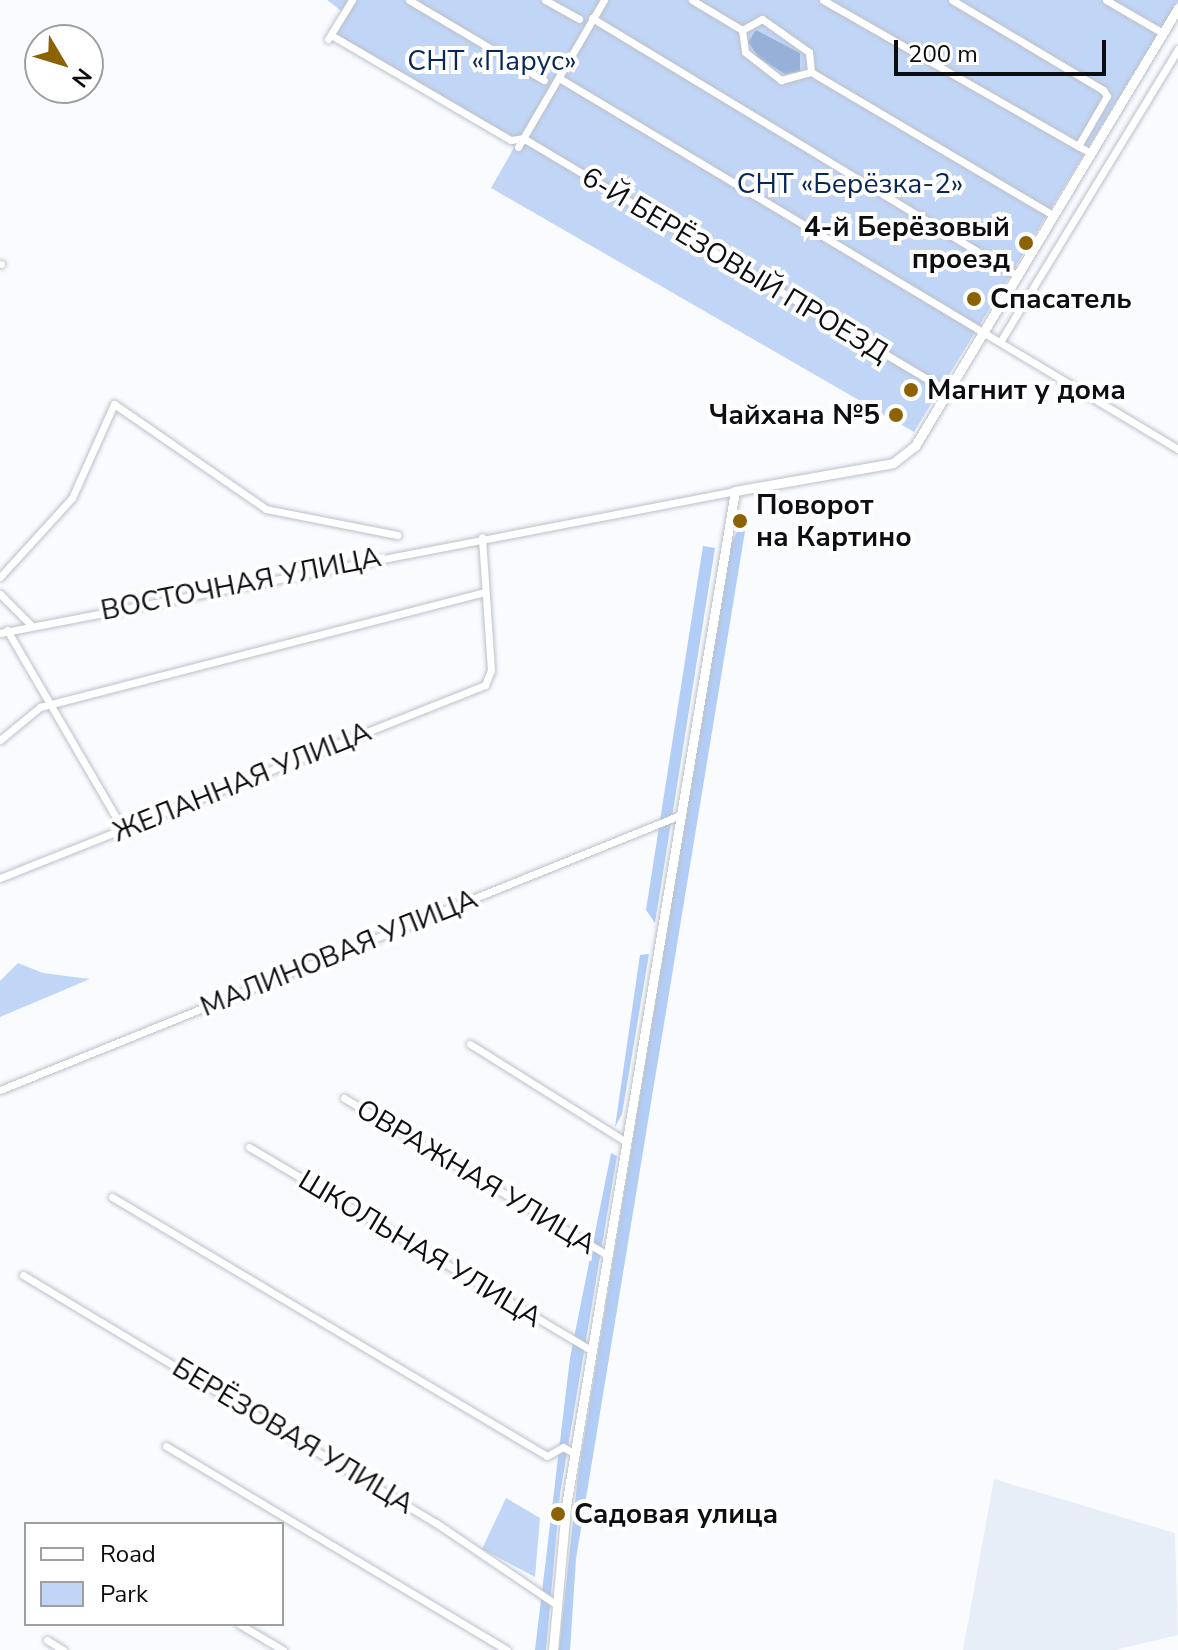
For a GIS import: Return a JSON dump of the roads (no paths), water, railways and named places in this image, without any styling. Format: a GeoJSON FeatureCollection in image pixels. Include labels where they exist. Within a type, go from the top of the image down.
{"type":"FeatureCollection","features":[{"type":"Feature","properties":{"kind":"street"},"geometry":{"type":"LineString","coordinates":[[352,0],[329,37],[511,140],[523,138]]}},
{"type":"Feature","properties":{"kind":"street"},"geometry":{"type":"LineString","coordinates":[[409,0],[544,80]]}},
{"type":"Feature","properties":{"kind":"street"},"geometry":{"type":"LineString","coordinates":[[545,0],[579,19]]}},
{"type":"Feature","properties":{"kind":"street"},"geometry":{"type":"LineString","coordinates":[[518,147],[604,0]]}},
{"type":"Feature","properties":{"kind":"street"},"geometry":{"type":"LineString","coordinates":[[692,0],[742,30]]}},
{"type":"Feature","properties":{"kind":"street"},"geometry":{"type":"LineString","coordinates":[[823,0],[1091,153]]}},
{"type":"Feature","properties":{"kind":"street"},"geometry":{"type":"LineString","coordinates":[[952,0],[1103,90],[1107,96],[1078,146]]}},
{"type":"Feature","properties":{"kind":"street"},"geometry":{"type":"LineString","coordinates":[[1106,0],[1163,33]]}},
{"type":"Feature","properties":{"kind":"street"},"geometry":{"type":"LineString","coordinates":[[553,1650],[575,1454],[678,816],[735,491],[893,463],[915,446],[1178,8]]}},
{"type":"Feature","properties":{"kind":"street"},"geometry":{"type":"LineString","coordinates":[[592,18],[1017,275]]}},
{"type":"Feature","properties":{"kind":"street"},"geometry":{"type":"LineString","coordinates":[[742,30],[762,19],[809,52],[811,72]]}},
{"type":"Feature","properties":{"kind":"street"},"geometry":{"type":"LineString","coordinates":[[742,30],[745,52],[781,80],[811,72],[1053,215]]}},
{"type":"Feature","properties":{"kind":"street"},"geometry":{"type":"LineString","coordinates":[[1000,342],[1178,49]]}},
{"type":"Feature","properties":{"kind":"street"},"geometry":{"type":"LineString","coordinates":[[559,78],[1178,449]]}},
{"type":"Feature","properties":{"kind":"street","name":"6-Й БЕРЁЗОВЫЙ ПРОЕЗД"},"geometry":{"type":"LineString","coordinates":[[523,138],[947,391]]}},
{"type":"Feature","properties":{"kind":"street"},"geometry":{"type":"LineString","coordinates":[[0,577],[72,498],[114,404],[266,509],[397,535]]}},
{"type":"Feature","properties":{"kind":"street","name":"ВОСТОЧНАЯ УЛИЦА"},"geometry":{"type":"LineString","coordinates":[[4,632],[482,537],[735,491]]}},
{"type":"Feature","properties":{"kind":"street"},"geometry":{"type":"LineString","coordinates":[[0,740],[49,705],[485,592],[482,537]]}},
{"type":"Feature","properties":{"kind":"street","name":"ЖЕЛАННАЯ УЛИЦА"},"geometry":{"type":"LineString","coordinates":[[0,878],[485,685],[491,670],[485,592]]}},
{"type":"Feature","properties":{"kind":"street"},"geometry":{"type":"LineString","coordinates":[[0,594],[31,625]]}},
{"type":"Feature","properties":{"kind":"street"},"geometry":{"type":"LineString","coordinates":[[4,632],[123,829]]}},
{"type":"Feature","properties":{"kind":"street","name":"МАЛИНОВАЯ УЛИЦА"},"geometry":{"type":"LineString","coordinates":[[0,1090],[678,816]]}},
{"type":"Feature","properties":{"kind":"street"},"geometry":{"type":"LineString","coordinates":[[470,1044],[626,1142]]}},
{"type":"Feature","properties":{"kind":"street","name":"ОВРАЖНАЯ УЛИЦА"},"geometry":{"type":"LineString","coordinates":[[344,1098],[607,1255]]}},
{"type":"Feature","properties":{"kind":"street","name":"ШКОЛЬНАЯ УЛИЦА"},"geometry":{"type":"LineString","coordinates":[[249,1147],[592,1351]]}},
{"type":"Feature","properties":{"kind":"street"},"geometry":{"type":"LineString","coordinates":[[112,1197],[547,1456],[563,1447],[575,1454]]}},
{"type":"Feature","properties":{"kind":"street","name":"БЕРЁЗОВАЯ УЛИЦА"},"geometry":{"type":"LineString","coordinates":[[23,1275],[436,1523],[557,1605]]}},
{"type":"Feature","properties":{"kind":"street"},"geometry":{"type":"LineString","coordinates":[[166,1446],[507,1650]]}},
{"type":"Feature","properties":{"kind":"street"},"geometry":{"type":"LineString","coordinates":[[242,1626],[283,1650]]}},
{"type":"Feature","properties":{"kind":"street"},"geometry":{"type":"LineString","coordinates":[[47,1640],[63,1650]]}},
{"type":"Feature","properties":{"kind":"place","name":"4-й Берёзовый проезд"},"geometry":{"type":"Point","coordinates":[1026,243]}},
{"type":"Feature","properties":{"kind":"place","name":"Спасатель"},"geometry":{"type":"Point","coordinates":[974,299]}},
{"type":"Feature","properties":{"kind":"place","name":"Магнит у дома"},"geometry":{"type":"Point","coordinates":[911,390]}},
{"type":"Feature","properties":{"kind":"place","name":"Чайхана №5"},"geometry":{"type":"Point","coordinates":[896,415]}},
{"type":"Feature","properties":{"kind":"place","name":"Поворот на Картино"},"geometry":{"type":"Point","coordinates":[740,521]}},
{"type":"Feature","properties":{"kind":"place","name":"Садовая улица"},"geometry":{"type":"Point","coordinates":[558,1514]}},
{"type":"Feature","properties":{"kind":"park label","name":"СНТ «Парус»"},"geometry":{"type":"Point","coordinates":[492,61]}},
{"type":"Feature","properties":{"kind":"park label","name":"СНТ «Берёзка-2»"},"geometry":{"type":"Point","coordinates":[850,184]}}]}
